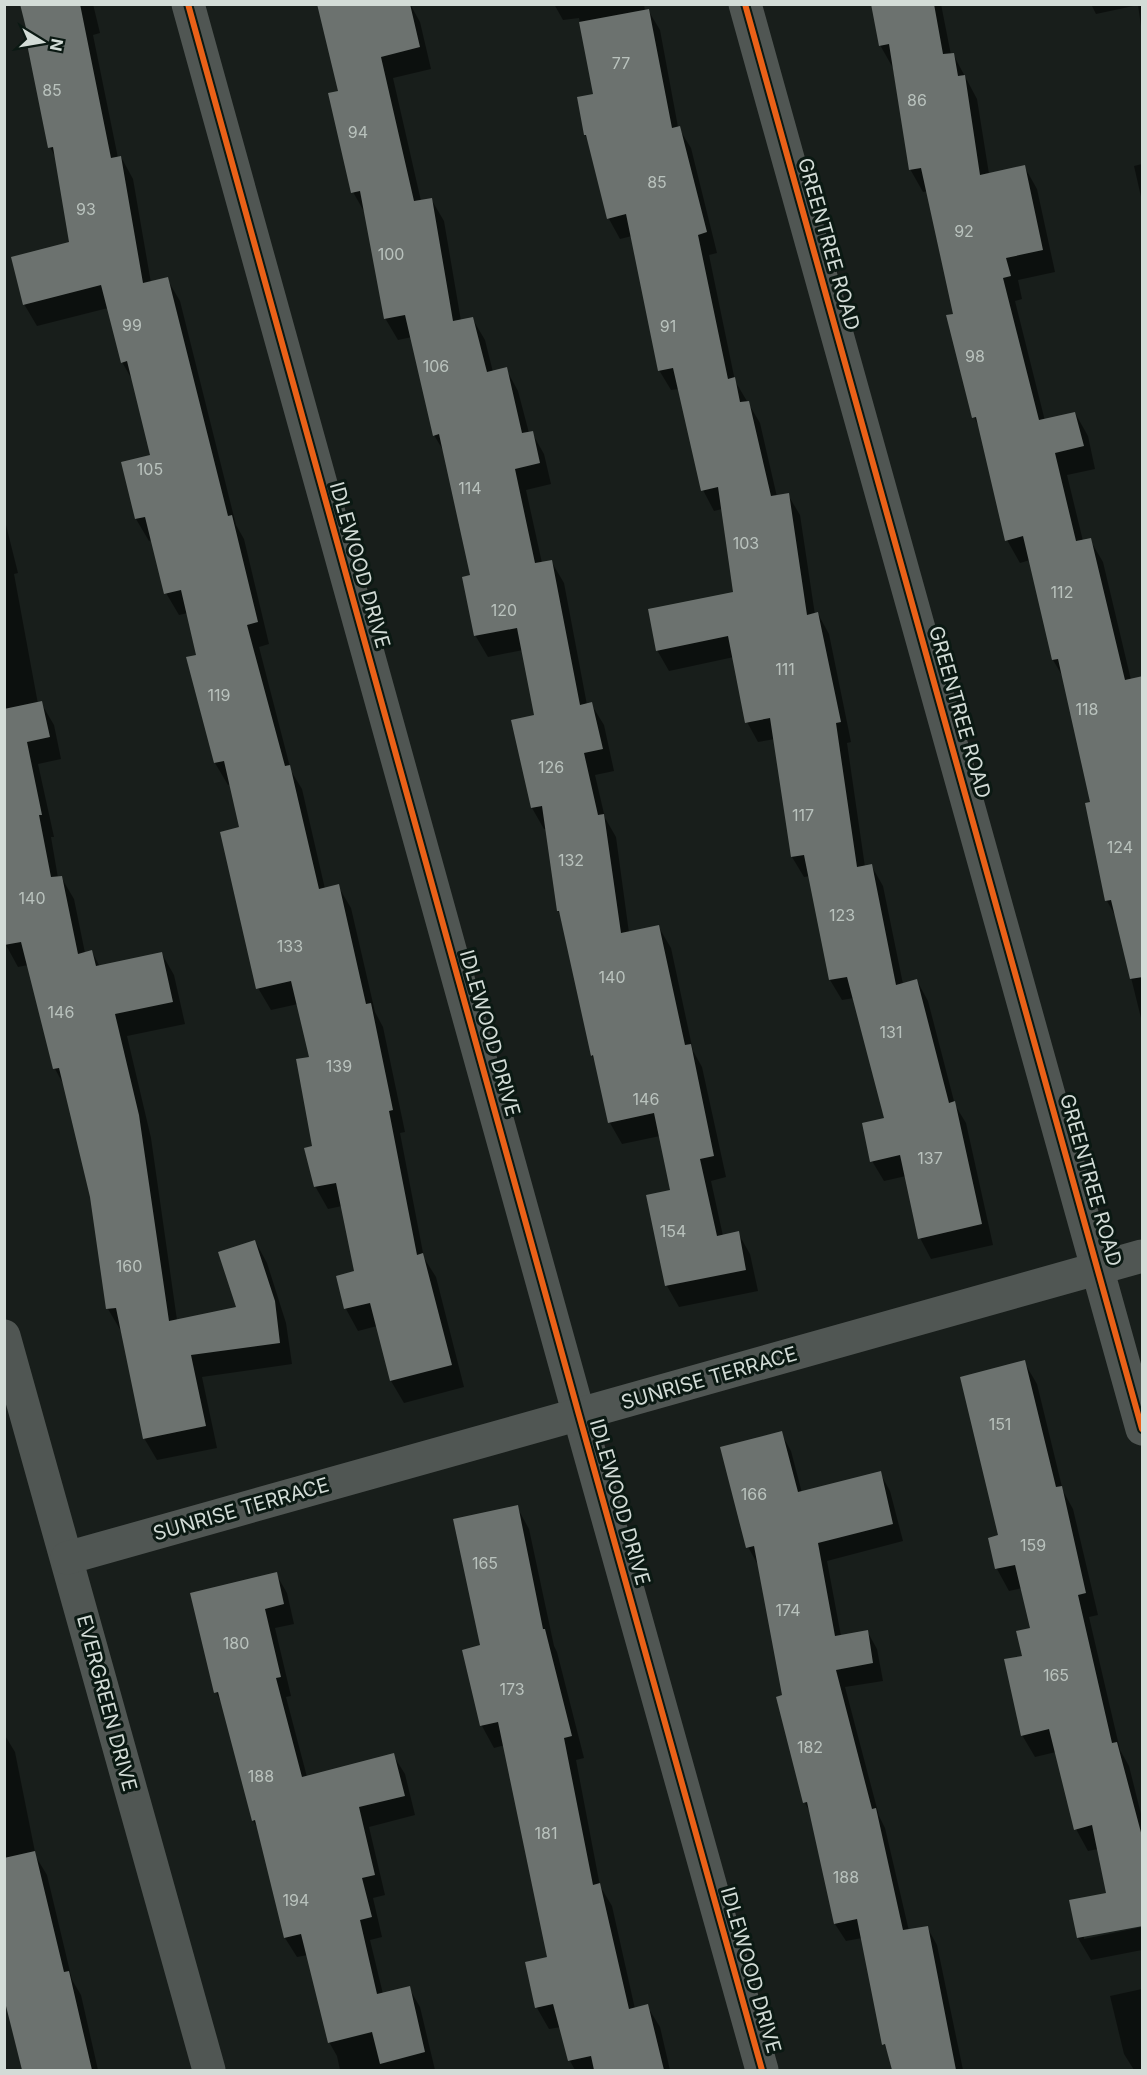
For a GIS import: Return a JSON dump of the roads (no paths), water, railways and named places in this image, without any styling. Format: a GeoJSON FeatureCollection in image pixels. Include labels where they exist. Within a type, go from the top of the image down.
{"type":"FeatureCollection","features":[{"type":"Feature","properties":{"kind":"street","name":"IDLEWOOD DRIVE"},"geometry":{"type":"LineString","coordinates":[[188,4],[762,2070]]}},
{"type":"Feature","properties":{"kind":"street","name":"GREENTREE ROAD"},"geometry":{"type":"LineString","coordinates":[[745,4],[1143,1429]]}},
{"type":"Feature","properties":{"kind":"street","name":"SUNRISE TERRACE"},"geometry":{"type":"LineString","coordinates":[[67,1558],[1143,1256]]}},
{"type":"Feature","properties":{"kind":"street","name":"EVERGREEN DRIVE"},"geometry":{"type":"LineString","coordinates":[[4,1336],[209,2070]]}}]}
